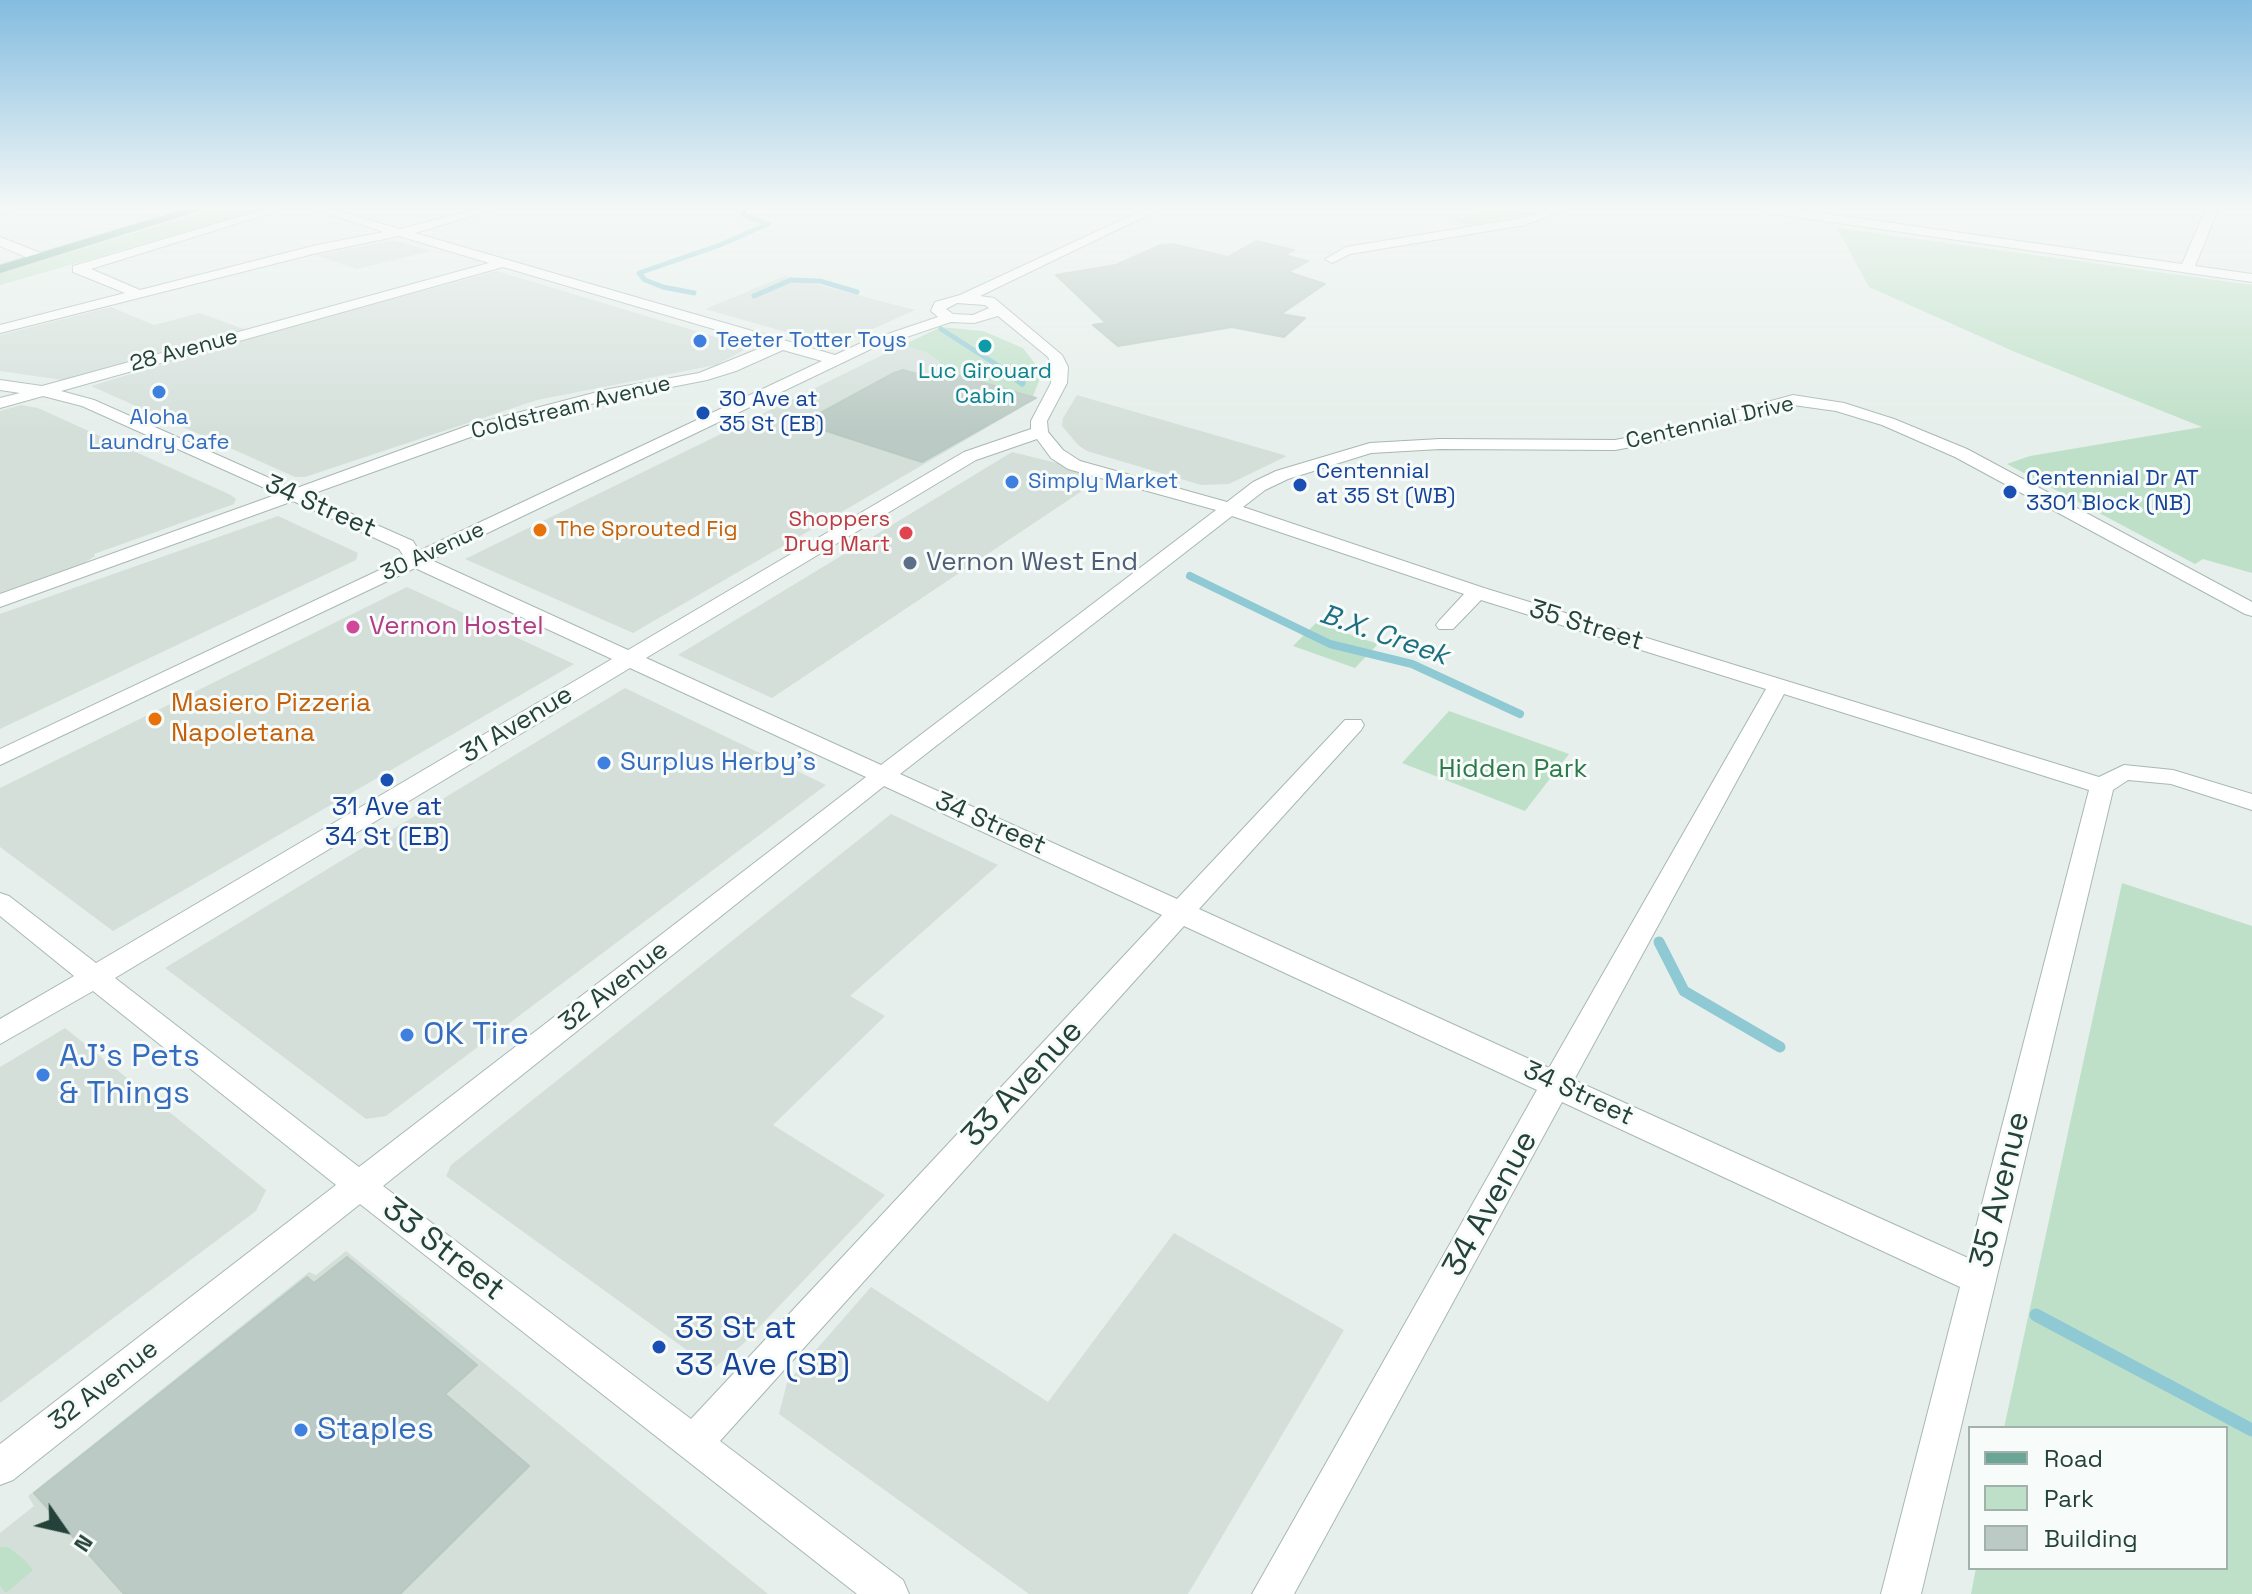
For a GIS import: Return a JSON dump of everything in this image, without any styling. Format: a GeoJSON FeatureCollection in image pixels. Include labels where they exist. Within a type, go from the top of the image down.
{"type":"FeatureCollection","features":[{"type":"Feature","properties":{"kind":"street"},"geometry":{"type":"LineString","coordinates":[[113,283],[139,294]]}},
{"type":"Feature","properties":{"kind":"street"},"geometry":{"type":"LineString","coordinates":[[0,329],[181,283]]}},
{"type":"Feature","properties":{"kind":"street","name":"28 Avenue"},"geometry":{"type":"LineString","coordinates":[[0,403],[431,283]]}},
{"type":"Feature","properties":{"kind":"street"},"geometry":{"type":"LineString","coordinates":[[578,283],[835,360]]}},
{"type":"Feature","properties":{"kind":"street"},"geometry":{"type":"LineString","coordinates":[[998,283],[965,298],[946,302],[944,315],[974,319],[1030,336]]}},
{"type":"Feature","properties":{"kind":"street"},"geometry":{"type":"LineString","coordinates":[[990,304],[1015,283]]}},
{"type":"Feature","properties":{"kind":"street"},"geometry":{"type":"LineString","coordinates":[[965,298],[990,304],[1054,355],[1060,367],[1059,383],[1039,421],[1040,432]]}},
{"type":"Feature","properties":{"kind":"street"},"geometry":{"type":"LineString","coordinates":[[974,319],[993,313],[990,304]]}},
{"type":"Feature","properties":{"kind":"street","name":"30 Avenue"},"geometry":{"type":"LineString","coordinates":[[0,758],[835,360],[944,315]]}},
{"type":"Feature","properties":{"kind":"street","name":"Coldstream Avenue"},"geometry":{"type":"LineString","coordinates":[[0,601],[473,430],[609,394],[702,377],[731,368],[781,345]]}},
{"type":"Feature","properties":{"kind":"street","name":"34 Street"},"geometry":{"type":"LineString","coordinates":[[0,385],[42,391],[88,403],[406,545],[416,561],[1978,1279]]}},
{"type":"Feature","properties":{"kind":"street"},"geometry":{"type":"LineString","coordinates":[[970,456],[1007,426],[1051,399]]}},
{"type":"Feature","properties":{"kind":"street","name":"Centennial Drive"},"geometry":{"type":"LineString","coordinates":[[1230,509],[1259,486],[1282,475],[1370,448],[1440,444],[1615,445],[1658,437],[1793,400],[1838,406],[1888,422],[1961,453],[2252,610]]}},
{"type":"Feature","properties":{"kind":"street","name":"31 Avenue"},"geometry":{"type":"LineString","coordinates":[[0,1033],[970,456],[1040,432]]}},
{"type":"Feature","properties":{"kind":"street","name":"35 Street"},"geometry":{"type":"LineString","coordinates":[[1040,432],[1057,454],[1074,465],[1230,509],[1477,592],[2102,786]]}},
{"type":"Feature","properties":{"kind":"street"},"geometry":{"type":"LineString","coordinates":[[970,456],[1013,451],[1074,465]]}},
{"type":"Feature","properties":{"kind":"street","name":"32 Avenue"},"geometry":{"type":"LineString","coordinates":[[0,1467],[883,776],[1230,509]]}},
{"type":"Feature","properties":{"kind":"street"},"geometry":{"type":"LineString","coordinates":[[1446,625],[1477,592]]}},
{"type":"Feature","properties":{"kind":"street","name":"34 Avenue"},"geometry":{"type":"LineString","coordinates":[[1272,1594],[1778,686]]}},
{"type":"Feature","properties":{"kind":"street","name":"33 Avenue"},"geometry":{"type":"LineString","coordinates":[[694,1442],[1353,725]]}},
{"type":"Feature","properties":{"kind":"street"},"geometry":{"type":"LineString","coordinates":[[2102,786],[2124,772],[2173,777],[2252,802]]}},
{"type":"Feature","properties":{"kind":"street","name":"35 Avenue"},"geometry":{"type":"LineString","coordinates":[[1901,1594],[2102,786]]}},
{"type":"Feature","properties":{"kind":"street","name":"33 Street"},"geometry":{"type":"LineString","coordinates":[[0,902],[360,1186],[889,1594]]}},
{"type":"Feature","properties":{"kind":"shaded area"},"geometry":{"type":"Polygon","coordinates":[[[451,283],[538,283],[739,344],[746,349],[716,365],[537,400],[305,477],[295,477],[91,386],[267,333],[451,283]]]}},
{"type":"Feature","properties":{"kind":"shaded area"},"geometry":{"type":"Polygon","coordinates":[[[767,283],[813,283],[915,310],[835,346],[705,309],[767,283]]]}},
{"type":"Feature","properties":{"kind":"shaded area"},"geometry":{"type":"Polygon","coordinates":[[[111,307],[154,325],[200,313],[246,330],[62,380],[0,371],[0,335],[111,307]]]}},
{"type":"Feature","properties":{"kind":"shaded area"},"geometry":{"type":"Polygon","coordinates":[[[903,345],[928,353],[953,373],[1033,396],[1019,409],[633,633],[465,559],[903,345]]]}},
{"type":"Feature","properties":{"kind":"shaded area"},"geometry":{"type":"Polygon","coordinates":[[[1077,395],[1287,456],[1229,484],[1201,485],[1087,451],[1078,445],[1062,426],[1063,418],[1077,395]]]}},
{"type":"Feature","properties":{"kind":"shaded area"},"geometry":{"type":"Polygon","coordinates":[[[21,405],[38,408],[231,495],[236,499],[234,504],[94,554],[81,565],[0,593],[0,411],[21,405]]]}},
{"type":"Feature","properties":{"kind":"shaded area"},"geometry":{"type":"Polygon","coordinates":[[[1012,452],[1106,475],[772,698],[678,655],[1012,452]]]}},
{"type":"Feature","properties":{"kind":"shaded area"},"geometry":{"type":"Polygon","coordinates":[[[278,516],[358,553],[356,560],[0,729],[0,614],[278,516]]]}},
{"type":"Feature","properties":{"kind":"shaded area"},"geometry":{"type":"Polygon","coordinates":[[[407,587],[574,664],[113,931],[0,847],[0,788],[407,587]]]}},
{"type":"Feature","properties":{"kind":"shaded area"},"geometry":{"type":"Polygon","coordinates":[[[625,688],[826,785],[386,1116],[366,1119],[165,968],[625,688]]]}},
{"type":"Feature","properties":{"kind":"shaded area"},"geometry":{"type":"Polygon","coordinates":[[[891,814],[998,865],[850,996],[885,1016],[773,1125],[885,1195],[743,1344],[713,1369],[446,1176],[451,1165],[891,814]]]}},
{"type":"Feature","properties":{"kind":"shaded area"},"geometry":{"type":"Polygon","coordinates":[[[65,1028],[266,1190],[256,1211],[0,1403],[0,1067],[65,1028]]]}},
{"type":"Feature","properties":{"kind":"shaded area"},"geometry":{"type":"Polygon","coordinates":[[[1174,1233],[1344,1330],[1188,1594],[1029,1594],[779,1414],[787,1383],[871,1287],[1048,1402],[1174,1233]]]}},
{"type":"Feature","properties":{"kind":"shaded area","name":"Staples"},"geometry":{"type":"Polygon","coordinates":[[[346,1251],[768,1594],[0,1594],[0,1533],[34,1506],[28,1496],[309,1272],[316,1275],[346,1251]]]}},
{"type":"Feature","properties":{"kind":"green space"},"geometry":{"type":"Polygon","coordinates":[[[1867,283],[2252,285],[2252,573],[2203,559],[2195,564],[2007,464],[2030,456],[2202,427],[2015,352],[1869,287],[1867,283]]]}},
{"type":"Feature","properties":{"kind":"green space"},"geometry":{"type":"Polygon","coordinates":[[[941,327],[983,331],[1023,348],[1039,369],[1039,381],[1033,396],[953,373],[928,353],[903,345],[941,327]]]}},
{"type":"Feature","properties":{"kind":"green space"},"geometry":{"type":"Polygon","coordinates":[[[1316,623],[1378,644],[1355,668],[1293,646],[1316,623]]]}},
{"type":"Feature","properties":{"kind":"green space","name":"Hidden Park"},"geometry":{"type":"Polygon","coordinates":[[[1449,711],[1569,754],[1525,811],[1402,763],[1449,711]]]}},
{"type":"Feature","properties":{"kind":"green space"},"geometry":{"type":"Polygon","coordinates":[[[2122,883],[2252,926],[2252,1594],[1971,1594],[1976,1570],[2228,1570],[2228,1426],[2004,1426],[2122,883]]]}},
{"type":"Feature","properties":{"kind":"green space"},"geometry":{"type":"Polygon","coordinates":[[[0,1547],[8,1547],[33,1570],[6,1593],[0,1586],[0,1547]]]}},
{"type":"Feature","properties":{"kind":"building"},"geometry":{"type":"Polygon","coordinates":[[[1065,283],[1325,284],[1281,314],[1305,318],[1284,337],[1232,327],[1118,346],[1093,325],[1106,323],[1065,283]]]}},
{"type":"Feature","properties":{"kind":"building"},"geometry":{"type":"Polygon","coordinates":[[[937,369],[1036,398],[922,462],[802,423],[894,373],[903,370],[924,376],[937,369]]]}},
{"type":"Feature","properties":{"kind":"building","name":"Staples"},"geometry":{"type":"Polygon","coordinates":[[[347,1257],[477,1365],[445,1394],[529,1466],[400,1594],[124,1594],[34,1493],[307,1277],[314,1283],[347,1257]]]}},
{"type":"Feature","properties":{"kind":"waterway","name":"B.X. Creek"},"geometry":{"type":"LineString","coordinates":[[654,283],[694,293]]}},
{"type":"Feature","properties":{"kind":"waterway","name":"B.X. Creek"},"geometry":{"type":"LineString","coordinates":[[754,296],[783,283]]}},
{"type":"Feature","properties":{"kind":"waterway","name":"B.X. Creek"},"geometry":{"type":"LineString","coordinates":[[828,283],[857,292]]}},
{"type":"Feature","properties":{"kind":"waterway","name":"B.X. Creek"},"geometry":{"type":"LineString","coordinates":[[941,329],[1006,370]]}},
{"type":"Feature","properties":{"kind":"waterway","name":"B.X. Creek"},"geometry":{"type":"LineString","coordinates":[[1006,370],[1022,383]]}},
{"type":"Feature","properties":{"kind":"waterway","name":"B.X. Creek"},"geometry":{"type":"LineString","coordinates":[[1194,578],[1190,576],[1330,644],[1412,664],[1520,714]]}},
{"type":"Feature","properties":{"kind":"waterway","name":"B.X. Creek"},"geometry":{"type":"LineString","coordinates":[[1659,942],[1684,991],[1780,1047]]}},
{"type":"Feature","properties":{"kind":"waterway","name":"B.X. Creek"},"geometry":{"type":"LineString","coordinates":[[2036,1315],[2252,1430]]}},
{"type":"Feature","properties":{"kind":"place","name":"Teeter Totter Toys"},"geometry":{"type":"Point","coordinates":[700,341]}},
{"type":"Feature","properties":{"kind":"place","name":"Luc Girouard Cabin"},"geometry":{"type":"Point","coordinates":[985,346]}},
{"type":"Feature","properties":{"kind":"place","name":"Aloha Laundry Cafe"},"geometry":{"type":"Point","coordinates":[159,392]}},
{"type":"Feature","properties":{"kind":"place","name":"30 Ave at 35 St (EB)"},"geometry":{"type":"Point","coordinates":[703,413]}},
{"type":"Feature","properties":{"kind":"place","name":"Simply Market"},"geometry":{"type":"Point","coordinates":[1012,482]}},
{"type":"Feature","properties":{"kind":"place","name":"Centennial at 35 St (WB)"},"geometry":{"type":"Point","coordinates":[1300,485]}},
{"type":"Feature","properties":{"kind":"place","name":"Centennial Dr AT 3301 Block (NB)"},"geometry":{"type":"Point","coordinates":[2010,492]}},
{"type":"Feature","properties":{"kind":"place","name":"The Sprouted Fig"},"geometry":{"type":"Point","coordinates":[540,530]}},
{"type":"Feature","properties":{"kind":"place","name":"Shoppers Drug Mart"},"geometry":{"type":"Point","coordinates":[906,533]}},
{"type":"Feature","properties":{"kind":"place","name":"Vernon West End"},"geometry":{"type":"Point","coordinates":[910,563]}},
{"type":"Feature","properties":{"kind":"place","name":"Vernon Hostel"},"geometry":{"type":"Point","coordinates":[353,627]}},
{"type":"Feature","properties":{"kind":"place","name":"Masiero Pizzeria Napoletana"},"geometry":{"type":"Point","coordinates":[155,719]}},
{"type":"Feature","properties":{"kind":"place","name":"Surplus Herby's"},"geometry":{"type":"Point","coordinates":[604,763]}},
{"type":"Feature","properties":{"kind":"place","name":"31 Ave at 34 St (EB)"},"geometry":{"type":"Point","coordinates":[387,780]}},
{"type":"Feature","properties":{"kind":"place","name":"OK Tire"},"geometry":{"type":"Point","coordinates":[407,1035]}},
{"type":"Feature","properties":{"kind":"place","name":"AJ's Pets & Things"},"geometry":{"type":"Point","coordinates":[43,1075]}},
{"type":"Feature","properties":{"kind":"place","name":"33 St at 33 Ave (SB)"},"geometry":{"type":"Point","coordinates":[659,1347]}},
{"type":"Feature","properties":{"kind":"place","name":"Staples"},"geometry":{"type":"Point","coordinates":[301,1430]}}]}
